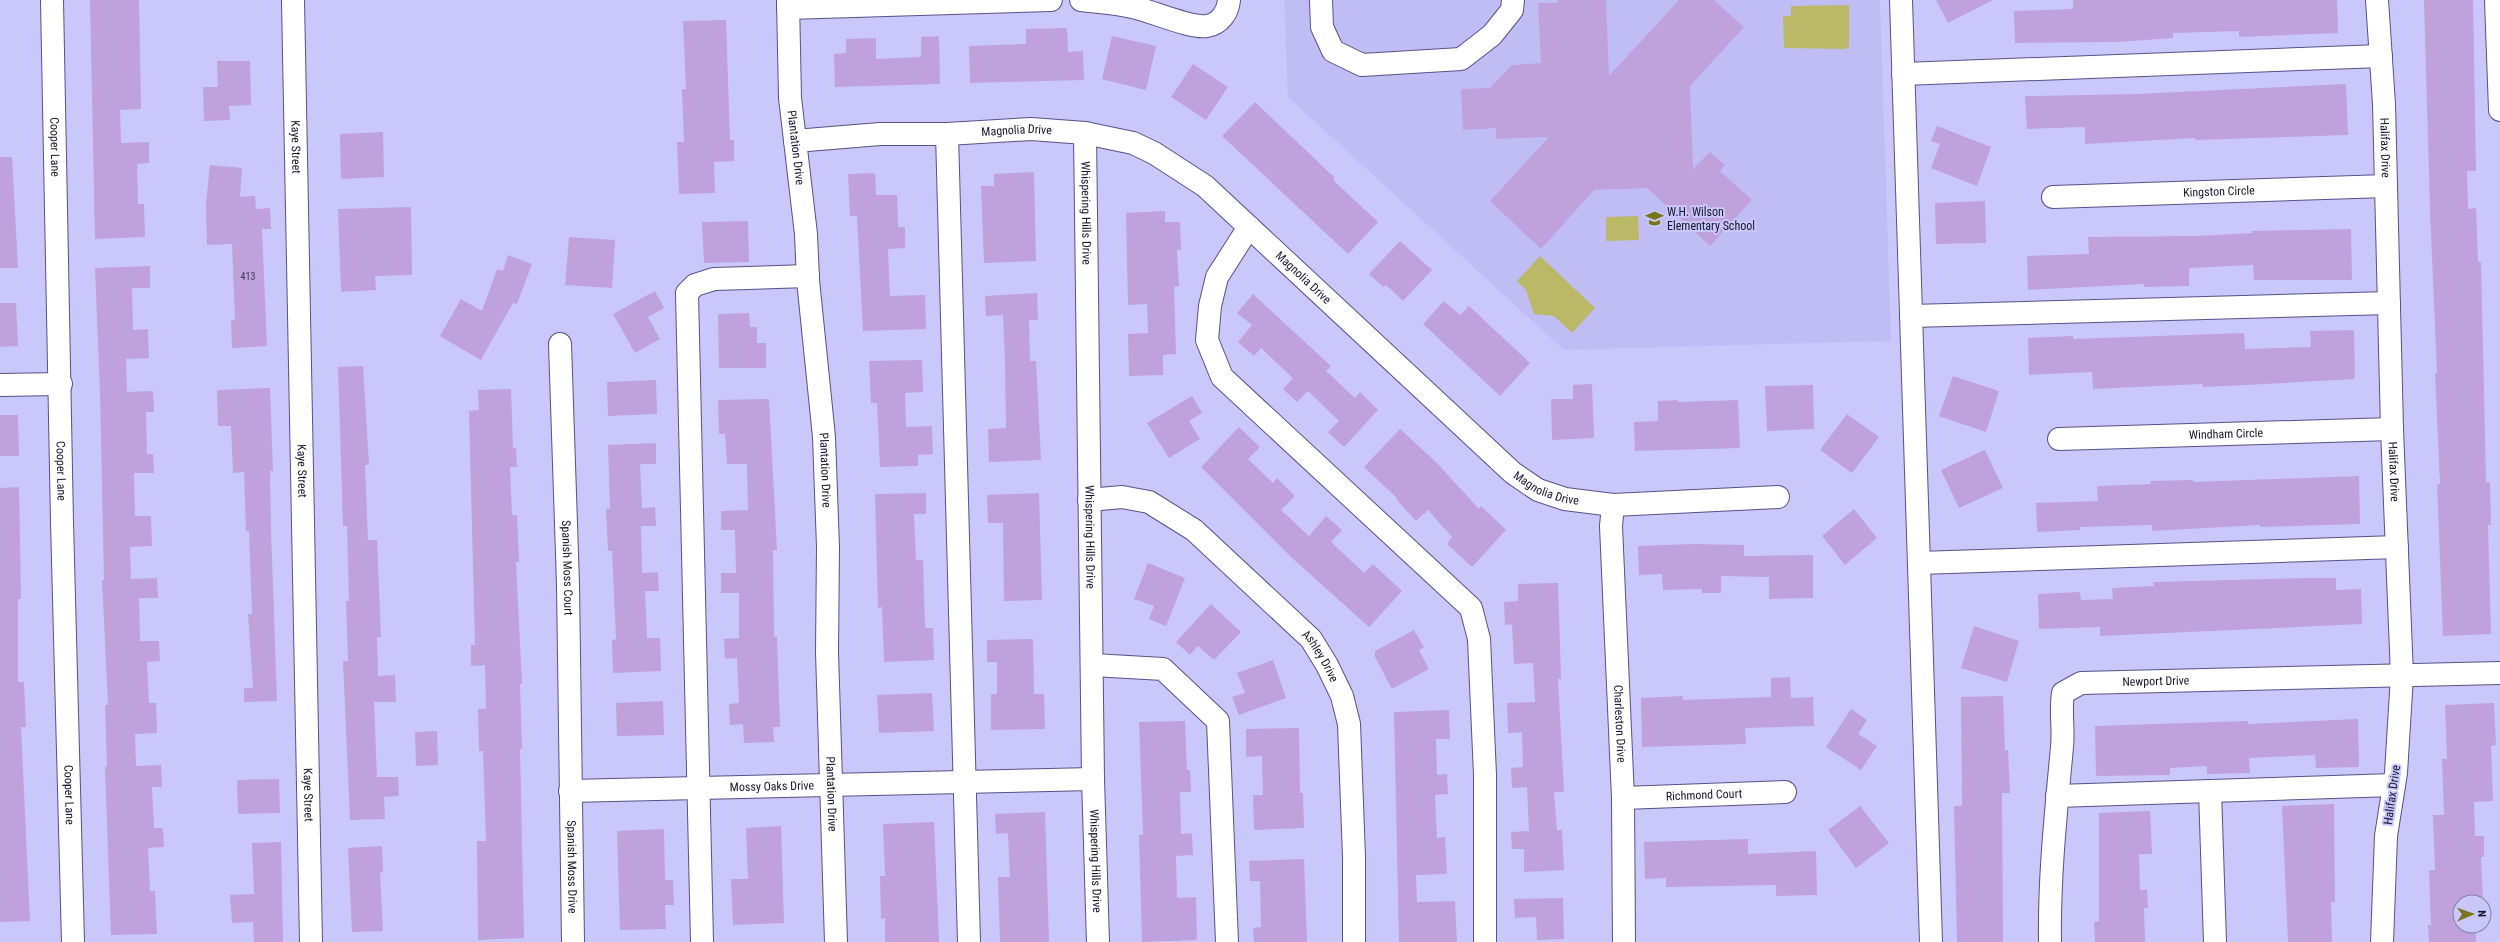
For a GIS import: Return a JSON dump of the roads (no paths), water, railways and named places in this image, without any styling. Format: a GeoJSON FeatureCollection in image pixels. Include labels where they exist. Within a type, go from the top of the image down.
{"type":"FeatureCollection","features":[{"type":"Feature","properties":{"kind":"street","name":"Cooper Lane"},"geometry":{"type":"LineString","coordinates":[[52,0],[61,384],[62,522],[74,942]]}},
{"type":"Feature","properties":{"kind":"street","name":"Kaye Street"},"geometry":{"type":"LineString","coordinates":[[293,0],[311,942]]}},
{"type":"Feature","properties":{"kind":"street"},"geometry":{"type":"LineString","coordinates":[[788,4],[1051,0]]}},
{"type":"Feature","properties":{"kind":"street"},"geometry":{"type":"LineString","coordinates":[[1081,0],[1133,6],[1191,24],[1207,26],[1217,22],[1226,14],[1229,0]]}},
{"type":"Feature","properties":{"kind":"street"},"geometry":{"type":"LineString","coordinates":[[1321,0],[1322,27],[1333,51],[1362,64],[1460,59],[1492,35],[1512,10],[1513,0]]}},
{"type":"Feature","properties":{"kind":"street"},"geometry":{"type":"LineString","coordinates":[[1901,0],[1932,942]]}},
{"type":"Feature","properties":{"kind":"street","name":"Halifax Drive"},"geometry":{"type":"LineString","coordinates":[[2377,0],[2381,56],[2386,186],[2392,429],[2402,676],[2394,785],[2386,836],[2382,942]]}},
{"type":"Feature","properties":{"kind":"street"},"geometry":{"type":"LineString","coordinates":[[2496,0],[2500,110]]}},
{"type":"Feature","properties":{"kind":"street","name":"Plantation Drive"},"geometry":{"type":"LineString","coordinates":[[788,4],[790,98],[806,234],[808,276],[824,437],[828,547],[828,652],[833,786],[836,942]]}},
{"type":"Feature","properties":{"kind":"street"},"geometry":{"type":"LineString","coordinates":[[1903,74],[2381,56]]}},
{"type":"Feature","properties":{"kind":"street","name":"Magnolia Drive"},"geometry":{"type":"LineString","coordinates":[[794,141],[880,134],[947,134],[1031,129],[1085,133],[1133,143],[1154,153],[1205,186],[1513,473],[1538,490],[1565,499],[1612,505],[1778,497]]}},
{"type":"Feature","properties":{"kind":"street","name":"Whispering Hills Drive"},"geometry":{"type":"LineString","coordinates":[[1085,133],[1089,500],[1093,665],[1093,779],[1098,942]]}},
{"type":"Feature","properties":{"kind":"street"},"geometry":{"type":"LineString","coordinates":[[947,134],[969,942]]}},
{"type":"Feature","properties":{"kind":"street","name":"Kingston Circle"},"geometry":{"type":"LineString","coordinates":[[2052,197],[2386,186]]}},
{"type":"Feature","properties":{"kind":"street"},"geometry":{"type":"LineString","coordinates":[[1249,227],[1217,277],[1210,306],[1206,340],[1222,378],[1471,608],[1479,639],[1485,767],[1485,942]]}},
{"type":"Feature","properties":{"kind":"street"},"geometry":{"type":"LineString","coordinates":[[702,942],[697,789],[687,293],[696,285],[714,279],[808,276]]}},
{"type":"Feature","properties":{"kind":"street"},"geometry":{"type":"LineString","coordinates":[[1911,316],[2389,303]]}},
{"type":"Feature","properties":{"kind":"street","name":"Spanish Moss Court"},"geometry":{"type":"LineString","coordinates":[[560,344],[568,584],[570,791]]}},
{"type":"Feature","properties":{"kind":"street"},"geometry":{"type":"LineString","coordinates":[[0,385],[61,384]]}},
{"type":"Feature","properties":{"kind":"street","name":"Windham Circle"},"geometry":{"type":"LineString","coordinates":[[2059,439],[2392,429]]}},
{"type":"Feature","properties":{"kind":"street","name":"Ashley Drive"},"geometry":{"type":"LineString","coordinates":[[1089,500],[1122,497],[1149,502],[1188,526],[1311,639],[1327,665],[1342,696],[1349,724],[1354,857],[1354,942]]}},
{"type":"Feature","properties":{"kind":"street","name":"Charleston Drive"},"geometry":{"type":"LineString","coordinates":[[1612,505],[1611,526],[1623,798],[1624,942]]}},
{"type":"Feature","properties":{"kind":"street"},"geometry":{"type":"LineString","coordinates":[[1919,562],[2397,547]]}},
{"type":"Feature","properties":{"kind":"street"},"geometry":{"type":"LineString","coordinates":[[1093,665],[1163,669],[1218,721],[1227,942]]}},
{"type":"Feature","properties":{"kind":"street","name":"Newport Drive"},"geometry":{"type":"LineString","coordinates":[[2050,942],[2052,854],[2063,734],[2060,710],[2064,693],[2081,683],[2500,673]]}},
{"type":"Feature","properties":{"kind":"street","name":"Mossy Oaks Drive"},"geometry":{"type":"LineString","coordinates":[[570,791],[1093,779]]}},
{"type":"Feature","properties":{"kind":"street"},"geometry":{"type":"LineString","coordinates":[[2057,796],[2394,785]]}},
{"type":"Feature","properties":{"kind":"street","name":"Spanish Moss Drive"},"geometry":{"type":"LineString","coordinates":[[570,791],[573,942]]}},
{"type":"Feature","properties":{"kind":"street"},"geometry":{"type":"LineString","coordinates":[[2210,791],[2215,942]]}},
{"type":"Feature","properties":{"kind":"street","name":"Richmond Court"},"geometry":{"type":"LineString","coordinates":[[1623,798],[1785,792]]}},
{"type":"Feature","properties":{"kind":"place","name":"W.H. Wilson Elementary School"},"geometry":{"type":"Point","coordinates":[1654,219]}}]}
